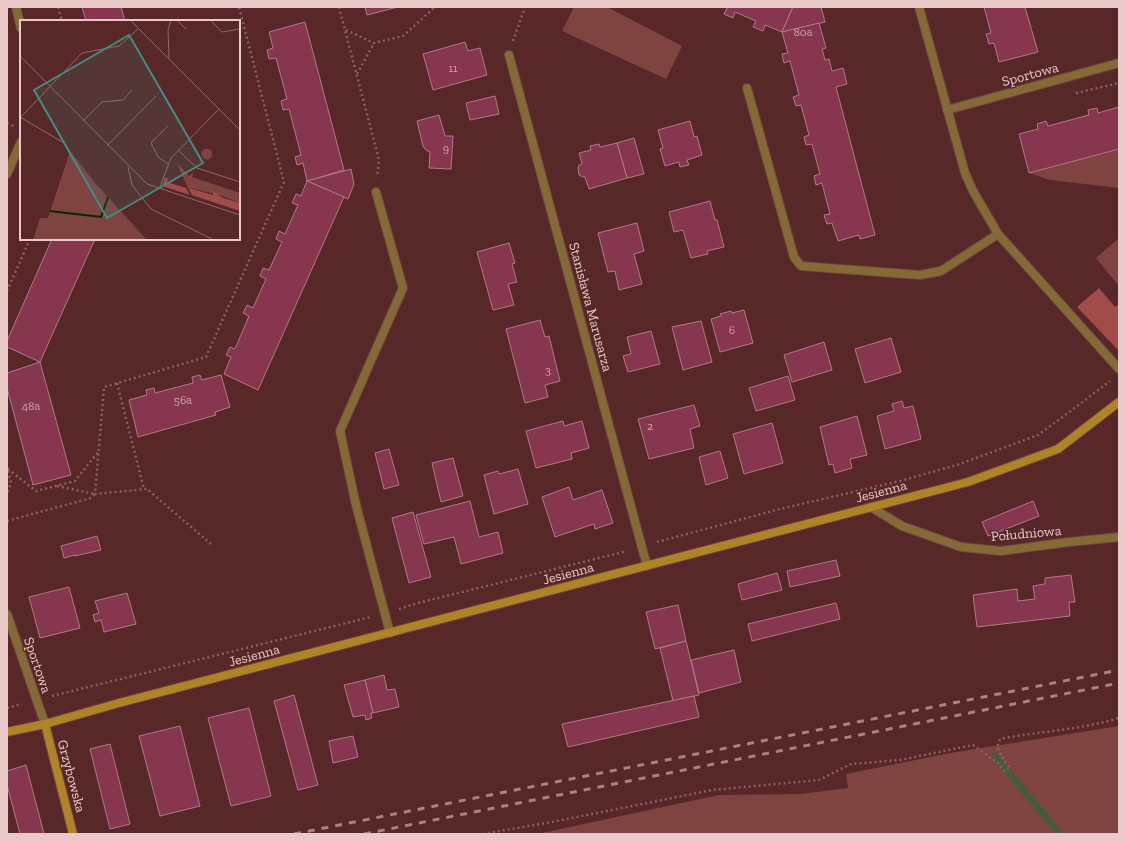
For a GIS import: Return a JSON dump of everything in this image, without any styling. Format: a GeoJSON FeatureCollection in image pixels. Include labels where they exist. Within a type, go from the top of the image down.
{"type":"FeatureCollection","features":[{"type":"Feature","properties":{"kind":"street"},"geometry":{"type":"LineString","coordinates":[[16,7],[20,24]]}},
{"type":"Feature","properties":{"kind":"street"},"geometry":{"type":"LineString","coordinates":[[919,7],[965,173],[973,191],[998,234],[1119,369]]}},
{"type":"Feature","properties":{"kind":"street","name":"Stanisława Marusarza"},"geometry":{"type":"LineString","coordinates":[[509,55],[647,566]]}},
{"type":"Feature","properties":{"kind":"street","name":"Sportowa"},"geometry":{"type":"LineString","coordinates":[[947,110],[1119,63]]}},
{"type":"Feature","properties":{"kind":"street"},"geometry":{"type":"LineString","coordinates":[[746,88],[794,257],[801,266],[920,275],[941,271],[998,234]]}},
{"type":"Feature","properties":{"kind":"street"},"geometry":{"type":"LineString","coordinates":[[7,174],[20,144]]}},
{"type":"Feature","properties":{"kind":"street"},"geometry":{"type":"LineString","coordinates":[[376,192],[403,288],[340,431],[356,505],[390,632]]}},
{"type":"Feature","properties":{"kind":"street","name":"Jesienna"},"geometry":{"type":"LineString","coordinates":[[7,732],[45,724],[390,632],[968,482],[1058,449],[1119,402]]}},
{"type":"Feature","properties":{"kind":"street","name":"Południowa"},"geometry":{"type":"LineString","coordinates":[[871,507],[902,526],[961,548],[1001,551],[1119,537]]}},
{"type":"Feature","properties":{"kind":"street","name":"Sportowa"},"geometry":{"type":"LineString","coordinates":[[7,614],[45,724]]}},
{"type":"Feature","properties":{"kind":"street","name":"Grzybowska"},"geometry":{"type":"LineString","coordinates":[[45,724],[74,834]]}},
{"type":"Feature","properties":{"kind":"path"},"geometry":{"type":"LineString","coordinates":[[58,7],[62,20]]}},
{"type":"Feature","properties":{"kind":"path"},"geometry":{"type":"LineString","coordinates":[[7,521],[91,498],[95,494],[104,387],[206,358],[284,182],[238,7]]}},
{"type":"Feature","properties":{"kind":"path"},"geometry":{"type":"LineString","coordinates":[[339,7],[379,160],[376,192]]}},
{"type":"Feature","properties":{"kind":"path"},"geometry":{"type":"LineString","coordinates":[[345,30],[374,43],[403,36],[435,7]]}},
{"type":"Feature","properties":{"kind":"path"},"geometry":{"type":"LineString","coordinates":[[509,55],[525,7]]}},
{"type":"Feature","properties":{"kind":"path"},"geometry":{"type":"LineString","coordinates":[[356,75],[374,43]]}},
{"type":"Feature","properties":{"kind":"path"},"geometry":{"type":"LineString","coordinates":[[7,291],[30,240]]}},
{"type":"Feature","properties":{"kind":"path"},"geometry":{"type":"LineString","coordinates":[[658,542],[780,510],[900,481],[964,462],[1038,435],[1114,379]]}},
{"type":"Feature","properties":{"kind":"path"},"geometry":{"type":"LineString","coordinates":[[117,383],[144,489]]}},
{"type":"Feature","properties":{"kind":"path"},"geometry":{"type":"LineString","coordinates":[[7,468],[36,492],[75,481],[98,451]]}},
{"type":"Feature","properties":{"kind":"path"},"geometry":{"type":"LineString","coordinates":[[7,468],[11,483],[7,494]]}},
{"type":"Feature","properties":{"kind":"path"},"geometry":{"type":"LineString","coordinates":[[56,486],[95,494],[147,489],[211,544]]}},
{"type":"Feature","properties":{"kind":"path"},"geometry":{"type":"LineString","coordinates":[[393,611],[418,603],[628,550]]}},
{"type":"Feature","properties":{"kind":"path"},"geometry":{"type":"LineString","coordinates":[[47,698],[373,617]]}},
{"type":"Feature","properties":{"kind":"path"},"geometry":{"type":"LineString","coordinates":[[483,834],[552,822],[712,790],[819,780],[851,764],[900,760],[973,745],[998,763],[1005,772],[1010,768],[1005,762],[998,747],[1000,739],[1060,731],[1102,723],[1119,718]]}},
{"type":"Feature","properties":{"kind":"shaded area"},"geometry":{"type":"Polygon","coordinates":[[[574,7],[607,7],[682,46],[666,79],[562,31],[574,7]]]}},
{"type":"Feature","properties":{"kind":"shaded area"},"geometry":{"type":"Polygon","coordinates":[[[1119,149],[1119,188],[1050,180],[1029,173],[1119,149]]]}},
{"type":"Feature","properties":{"kind":"shaded area"},"geometry":{"type":"Polygon","coordinates":[[[1119,238],[1119,286],[1096,258],[1119,238]]]}},
{"type":"Feature","properties":{"kind":"shaded area"},"geometry":{"type":"Polygon","coordinates":[[[1099,288],[1115,307],[1119,304],[1119,351],[1077,307],[1099,288]]]}},
{"type":"Feature","properties":{"kind":"shaded area"},"geometry":{"type":"Polygon","coordinates":[[[1119,726],[1119,834],[542,833],[719,795],[800,794],[848,788],[846,774],[950,753],[1119,726]]]}},
{"type":"Feature","properties":{"kind":"building"},"geometry":{"type":"Polygon","coordinates":[[[82,7],[121,7],[125,20],[86,20],[82,7]]]}},
{"type":"Feature","properties":{"kind":"building"},"geometry":{"type":"Polygon","coordinates":[[[365,7],[398,7],[367,15],[365,7]]]}},
{"type":"Feature","properties":{"kind":"building"},"geometry":{"type":"Polygon","coordinates":[[[725,7],[793,7],[782,32],[765,25],[763,31],[753,27],[756,21],[735,12],[733,18],[724,14],[727,8],[725,7]]]}},
{"type":"Feature","properties":{"kind":"building"},"geometry":{"type":"Polygon","coordinates":[[[793,7],[821,7],[825,22],[782,32],[793,7]]]}},
{"type":"Feature","properties":{"kind":"building"},"geometry":{"type":"Polygon","coordinates":[[[984,7],[1025,7],[1038,52],[999,62],[994,43],[989,44],[986,34],[991,33],[984,7]]]}},
{"type":"Feature","properties":{"kind":"building"},"geometry":{"type":"Polygon","coordinates":[[[305,22],[344,170],[307,181],[303,163],[297,165],[295,157],[301,155],[289,109],[283,110],[281,101],[287,99],[276,58],[269,59],[267,50],[273,48],[269,32],[305,22]]]}},
{"type":"Feature","properties":{"kind":"building"},"geometry":{"type":"Polygon","coordinates":[[[819,23],[826,48],[822,49],[825,60],[829,59],[832,71],[843,68],[847,84],[836,87],[875,235],[860,239],[859,235],[838,241],[832,223],[827,224],[824,215],[830,214],[822,183],[816,185],[814,176],[820,174],[812,144],[806,145],[804,137],[809,135],[801,105],[796,106],[793,97],[799,95],[790,61],[784,63],[782,54],[788,53],[782,32],[819,23]]]}},
{"type":"Feature","properties":{"kind":"building"},"geometry":{"type":"Polygon","coordinates":[[[465,42],[468,51],[480,48],[487,75],[433,90],[423,54],[465,42]]]}},
{"type":"Feature","properties":{"kind":"building"},"geometry":{"type":"Polygon","coordinates":[[[495,96],[499,114],[470,120],[466,103],[495,96]]]}},
{"type":"Feature","properties":{"kind":"building"},"geometry":{"type":"Polygon","coordinates":[[[1119,107],[1119,149],[1029,173],[1019,134],[1038,129],[1037,124],[1046,121],[1048,126],[1089,115],[1088,110],[1097,108],[1098,113],[1119,107]]]}},
{"type":"Feature","properties":{"kind":"building"},"geometry":{"type":"Polygon","coordinates":[[[439,115],[445,136],[453,136],[451,169],[429,168],[430,152],[423,146],[417,121],[439,115]]]}},
{"type":"Feature","properties":{"kind":"building"},"geometry":{"type":"Polygon","coordinates":[[[690,121],[694,137],[697,136],[702,155],[687,160],[689,165],[680,167],[679,162],[665,166],[660,149],[663,148],[658,130],[690,121]]]}},
{"type":"Feature","properties":{"kind":"building"},"geometry":{"type":"Polygon","coordinates":[[[634,138],[644,174],[627,178],[617,143],[634,138]]]}},
{"type":"Feature","properties":{"kind":"building"},"geometry":{"type":"Polygon","coordinates":[[[617,143],[627,178],[589,189],[585,177],[579,175],[578,168],[579,165],[582,164],[579,153],[591,150],[590,146],[599,144],[600,147],[617,143]]]}},
{"type":"Feature","properties":{"kind":"building"},"geometry":{"type":"Polygon","coordinates":[[[351,169],[354,184],[348,199],[307,181],[351,169]]]}},
{"type":"Feature","properties":{"kind":"building"},"geometry":{"type":"Polygon","coordinates":[[[307,181],[344,197],[258,390],[224,374],[231,357],[226,355],[230,347],[235,349],[249,316],[243,313],[247,305],[253,308],[266,279],[260,276],[263,268],[269,270],[282,242],[276,239],[279,231],[285,234],[298,205],[292,203],[296,194],[301,196],[307,181]]]}},
{"type":"Feature","properties":{"kind":"building"},"geometry":{"type":"Polygon","coordinates":[[[710,201],[724,247],[707,251],[708,254],[691,258],[683,230],[674,232],[669,212],[710,201]]]}},
{"type":"Feature","properties":{"kind":"building"},"geometry":{"type":"Polygon","coordinates":[[[637,223],[644,251],[634,254],[642,284],[619,290],[615,271],[608,272],[598,233],[637,223]]]}},
{"type":"Feature","properties":{"kind":"building"},"geometry":{"type":"Polygon","coordinates":[[[52,240],[95,240],[40,362],[7,347],[7,341],[52,240]]]}},
{"type":"Feature","properties":{"kind":"building"},"geometry":{"type":"Polygon","coordinates":[[[509,243],[515,263],[512,264],[517,282],[508,284],[514,305],[493,310],[477,252],[509,243]]]}},
{"type":"Feature","properties":{"kind":"building"},"geometry":{"type":"Polygon","coordinates":[[[744,310],[753,343],[720,352],[711,319],[721,316],[720,314],[731,311],[732,313],[744,310]]]}},
{"type":"Feature","properties":{"kind":"building"},"geometry":{"type":"Polygon","coordinates":[[[540,320],[545,337],[549,336],[560,381],[545,385],[548,397],[525,403],[506,329],[540,320]]]}},
{"type":"Feature","properties":{"kind":"building"},"geometry":{"type":"Polygon","coordinates":[[[701,321],[712,362],[683,370],[672,327],[701,321]]]}},
{"type":"Feature","properties":{"kind":"building"},"geometry":{"type":"Polygon","coordinates":[[[651,331],[660,364],[628,372],[623,356],[631,354],[627,337],[651,331]]]}},
{"type":"Feature","properties":{"kind":"building"},"geometry":{"type":"Polygon","coordinates":[[[891,338],[901,372],[865,383],[855,349],[891,338]]]}},
{"type":"Feature","properties":{"kind":"building"},"geometry":{"type":"Polygon","coordinates":[[[824,342],[832,370],[792,382],[784,355],[824,342]]]}},
{"type":"Feature","properties":{"kind":"building"},"geometry":{"type":"Polygon","coordinates":[[[40,362],[71,475],[33,485],[7,388],[7,373],[40,362]]]}},
{"type":"Feature","properties":{"kind":"building"},"geometry":{"type":"Polygon","coordinates":[[[200,375],[202,380],[221,375],[230,407],[215,412],[216,415],[138,437],[129,400],[147,395],[146,390],[154,388],[155,393],[193,383],[192,377],[200,375]]]}},
{"type":"Feature","properties":{"kind":"building"},"geometry":{"type":"Polygon","coordinates":[[[788,376],[795,400],[756,411],[749,388],[788,376]]]}},
{"type":"Feature","properties":{"kind":"building"},"geometry":{"type":"Polygon","coordinates":[[[902,401],[904,408],[913,406],[921,439],[885,449],[877,416],[894,411],[892,404],[902,401]]]}},
{"type":"Feature","properties":{"kind":"building"},"geometry":{"type":"Polygon","coordinates":[[[694,405],[700,426],[690,429],[694,448],[649,459],[638,419],[694,405]]]}},
{"type":"Feature","properties":{"kind":"building"},"geometry":{"type":"Polygon","coordinates":[[[857,416],[867,455],[850,459],[852,468],[835,473],[833,464],[829,465],[820,427],[857,416]]]}},
{"type":"Feature","properties":{"kind":"building"},"geometry":{"type":"Polygon","coordinates":[[[563,421],[564,426],[582,421],[589,448],[571,453],[572,459],[536,468],[526,431],[563,421]]]}},
{"type":"Feature","properties":{"kind":"building"},"geometry":{"type":"Polygon","coordinates":[[[772,423],[783,463],[744,474],[733,434],[772,423]]]}},
{"type":"Feature","properties":{"kind":"building"},"geometry":{"type":"Polygon","coordinates":[[[389,449],[399,485],[384,489],[375,453],[389,449]]]}},
{"type":"Feature","properties":{"kind":"building"},"geometry":{"type":"Polygon","coordinates":[[[720,451],[728,478],[706,485],[699,457],[720,451]]]}},
{"type":"Feature","properties":{"kind":"building"},"geometry":{"type":"Polygon","coordinates":[[[453,458],[463,496],[441,502],[432,463],[453,458]]]}},
{"type":"Feature","properties":{"kind":"building"},"geometry":{"type":"Polygon","coordinates":[[[518,469],[528,504],[494,514],[484,475],[498,471],[499,474],[518,469]]]}},
{"type":"Feature","properties":{"kind":"building"},"geometry":{"type":"Polygon","coordinates":[[[569,487],[573,500],[602,490],[613,523],[595,529],[594,524],[555,537],[542,497],[569,487]]]}},
{"type":"Feature","properties":{"kind":"building"},"geometry":{"type":"Polygon","coordinates":[[[470,501],[479,537],[498,532],[503,553],[461,564],[454,537],[424,544],[416,515],[470,501]]]}},
{"type":"Feature","properties":{"kind":"building"},"geometry":{"type":"Polygon","coordinates":[[[1033,501],[1039,516],[988,536],[982,522],[1033,501]]]}},
{"type":"Feature","properties":{"kind":"building"},"geometry":{"type":"Polygon","coordinates":[[[413,512],[431,577],[409,583],[392,518],[413,512]]]}},
{"type":"Feature","properties":{"kind":"building"},"geometry":{"type":"Polygon","coordinates":[[[97,536],[101,550],[64,558],[61,546],[97,536]]]}},
{"type":"Feature","properties":{"kind":"building"},"geometry":{"type":"Polygon","coordinates":[[[836,560],[840,576],[790,587],[787,571],[836,560]]]}},
{"type":"Feature","properties":{"kind":"building"},"geometry":{"type":"Polygon","coordinates":[[[777,573],[782,590],[742,600],[738,584],[777,573]]]}},
{"type":"Feature","properties":{"kind":"building"},"geometry":{"type":"Polygon","coordinates":[[[1071,575],[1075,602],[1069,602],[1070,616],[977,627],[973,595],[1017,589],[1018,601],[1035,599],[1033,586],[1045,584],[1045,578],[1071,575]]]}},
{"type":"Feature","properties":{"kind":"building"},"geometry":{"type":"Polygon","coordinates":[[[69,587],[80,628],[40,638],[29,597],[69,587]]]}},
{"type":"Feature","properties":{"kind":"building"},"geometry":{"type":"Polygon","coordinates":[[[127,593],[136,624],[104,632],[101,620],[95,622],[93,615],[99,613],[95,601],[127,593]]]}},
{"type":"Feature","properties":{"kind":"building"},"geometry":{"type":"Polygon","coordinates":[[[836,603],[840,619],[752,641],[748,624],[836,603]]]}},
{"type":"Feature","properties":{"kind":"building"},"geometry":{"type":"Polygon","coordinates":[[[678,605],[686,641],[655,649],[646,612],[678,605]]]}},
{"type":"Feature","properties":{"kind":"building"},"geometry":{"type":"Polygon","coordinates":[[[686,641],[699,695],[673,701],[660,648],[686,641]]]}},
{"type":"Feature","properties":{"kind":"building"},"geometry":{"type":"Polygon","coordinates":[[[734,650],[741,682],[699,693],[691,660],[734,650]]]}},
{"type":"Feature","properties":{"kind":"building"},"geometry":{"type":"Polygon","coordinates":[[[384,675],[387,690],[395,689],[399,707],[373,713],[365,680],[384,675]]]}},
{"type":"Feature","properties":{"kind":"building"},"geometry":{"type":"Polygon","coordinates":[[[365,680],[373,713],[371,713],[372,718],[366,720],[365,715],[353,717],[344,685],[365,680]]]}},
{"type":"Feature","properties":{"kind":"building"},"geometry":{"type":"Polygon","coordinates":[[[294,695],[318,785],[298,790],[274,701],[294,695]]]}},
{"type":"Feature","properties":{"kind":"building"},"geometry":{"type":"Polygon","coordinates":[[[694,696],[699,717],[568,747],[562,724],[694,696]]]}},
{"type":"Feature","properties":{"kind":"building"},"geometry":{"type":"Polygon","coordinates":[[[249,708],[271,796],[231,806],[208,718],[249,708]]]}},
{"type":"Feature","properties":{"kind":"building"},"geometry":{"type":"Polygon","coordinates":[[[180,726],[200,806],[160,816],[139,736],[180,726]]]}},
{"type":"Feature","properties":{"kind":"building"},"geometry":{"type":"Polygon","coordinates":[[[353,736],[358,757],[333,763],[329,741],[353,736]]]}},
{"type":"Feature","properties":{"kind":"building"},"geometry":{"type":"Polygon","coordinates":[[[110,744],[130,824],[110,829],[90,749],[110,744]]]}},
{"type":"Feature","properties":{"kind":"building"},"geometry":{"type":"Polygon","coordinates":[[[26,765],[44,834],[20,834],[7,785],[7,771],[26,765]]]}},
{"type":"Feature","properties":{"kind":"waterway"},"geometry":{"type":"LineString","coordinates":[[995,756],[1060,834]]}},
{"type":"Feature","properties":{"kind":"railway"},"geometry":{"type":"LineString","coordinates":[[294,834],[1119,670]]}},
{"type":"Feature","properties":{"kind":"railway"},"geometry":{"type":"LineString","coordinates":[[364,834],[1119,683]]}}]}
